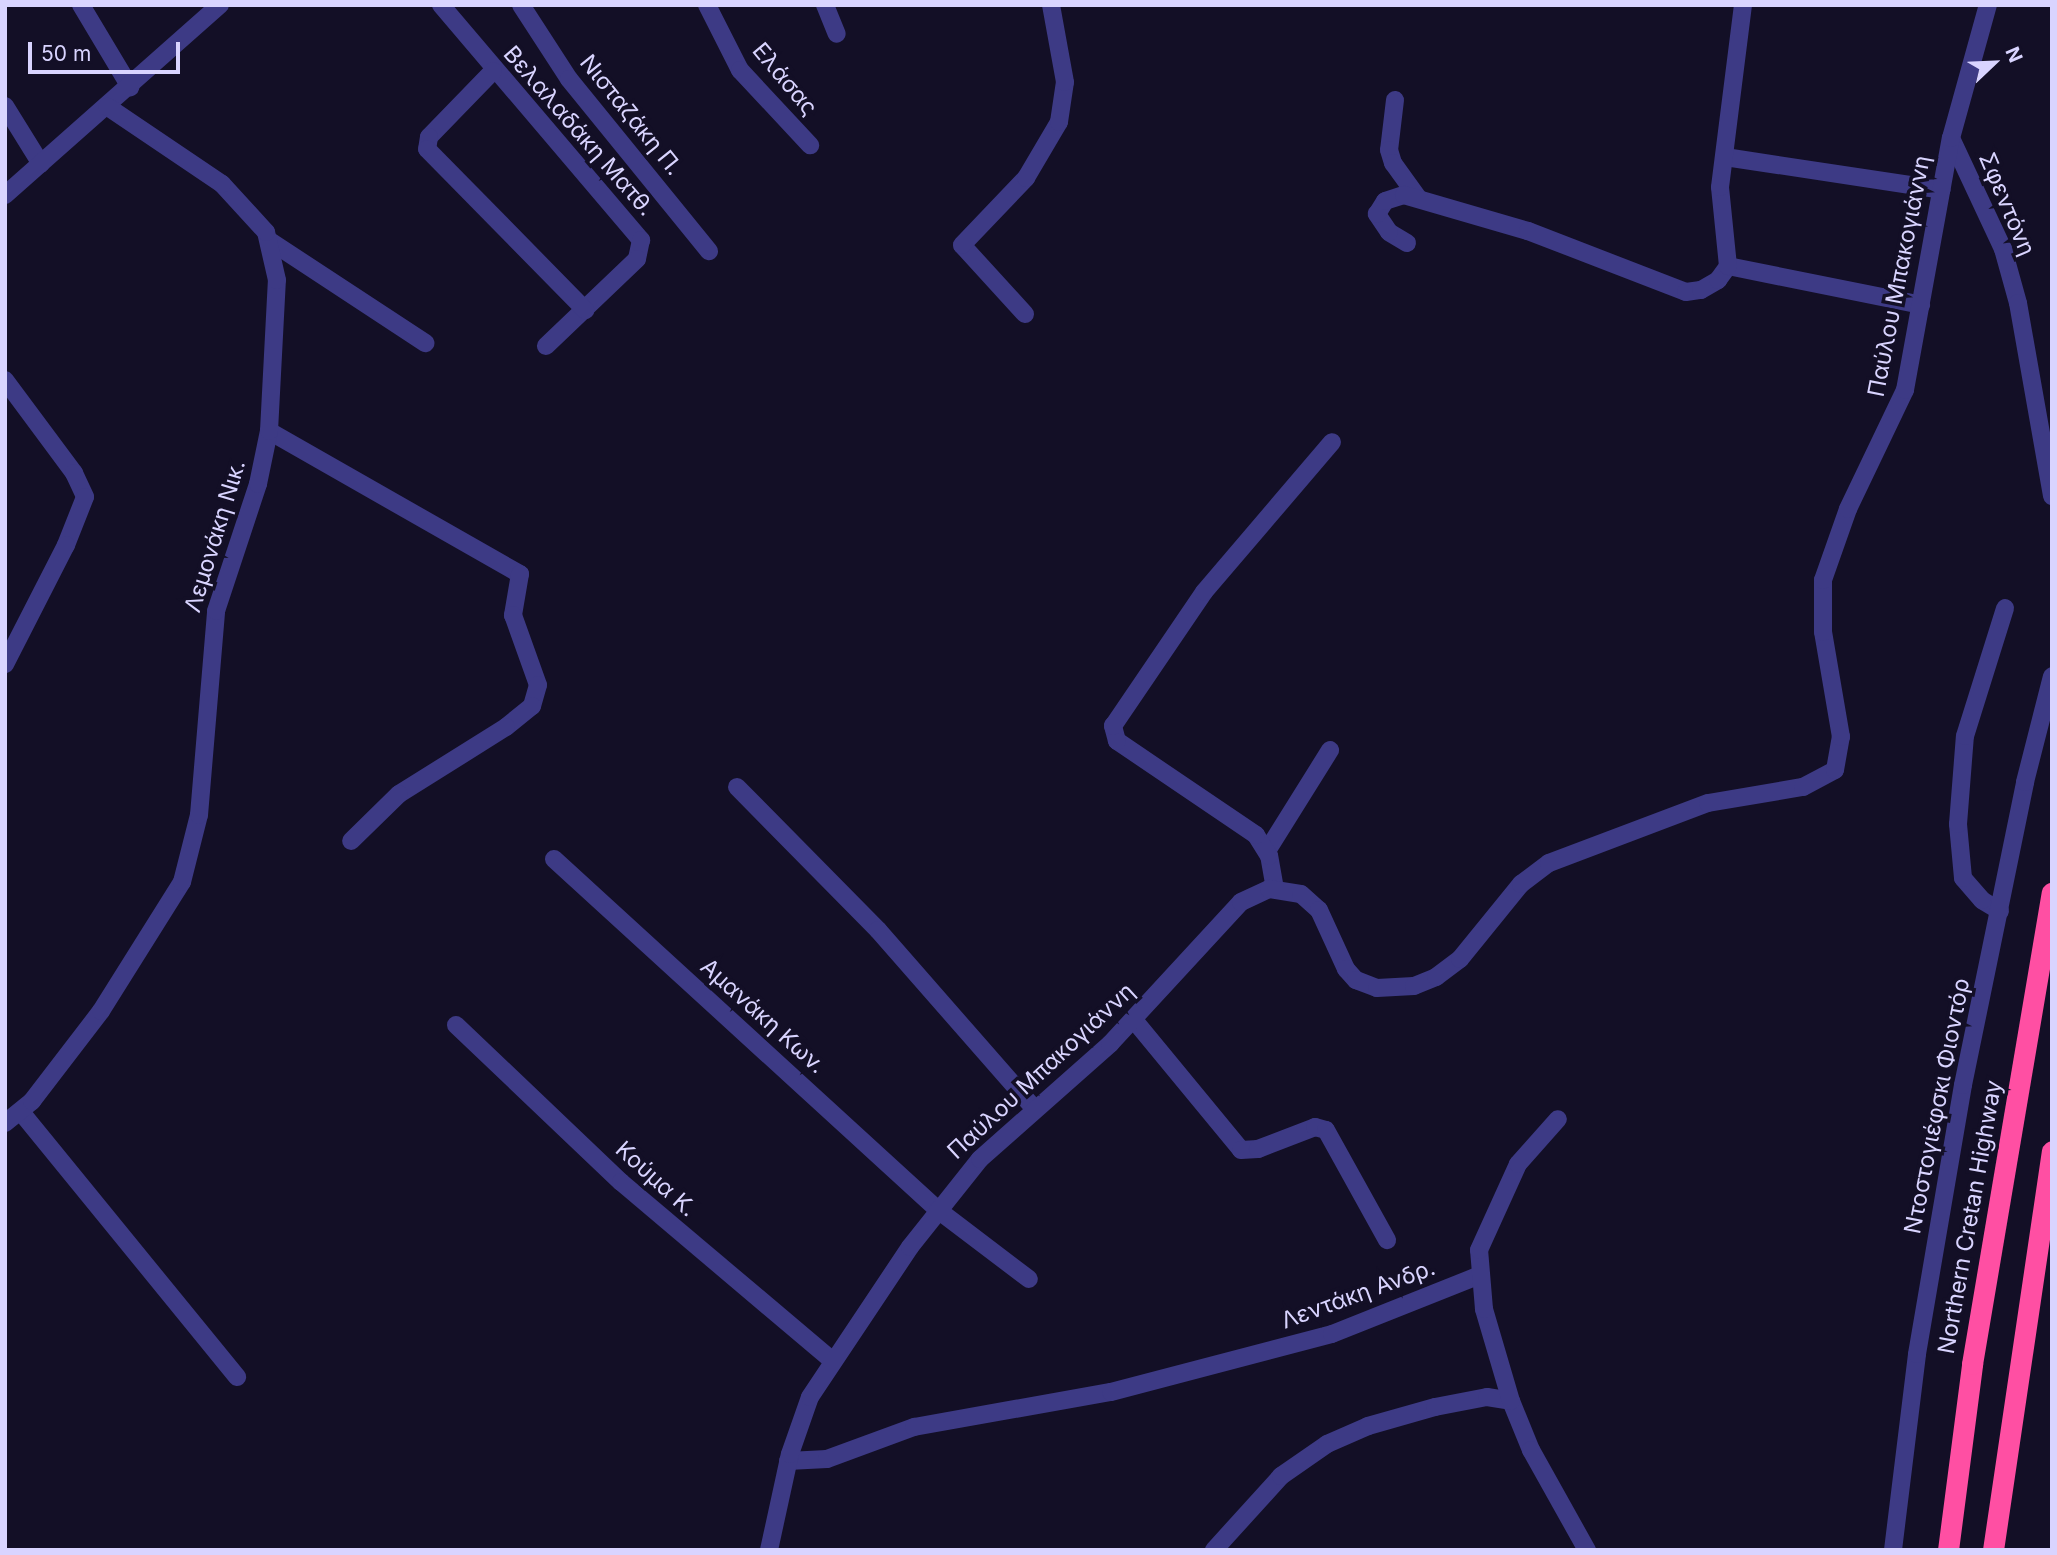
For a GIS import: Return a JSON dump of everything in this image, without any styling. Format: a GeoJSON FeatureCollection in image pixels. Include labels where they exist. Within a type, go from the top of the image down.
{"type":"FeatureCollection","features":[{"type":"Feature","properties":{"kind":"highway","name":"Northern Cretan Highway"},"geometry":{"type":"LineString","coordinates":[[1948,1550],[1972,1364],[2052,893]]}},
{"type":"Feature","properties":{"kind":"highway"},"geometry":{"type":"LineString","coordinates":[[1993,1550],[2052,1151]]}},
{"type":"Feature","properties":{"kind":"street"},"geometry":{"type":"LineString","coordinates":[[81,5],[130,88]]}},
{"type":"Feature","properties":{"kind":"street"},"geometry":{"type":"LineString","coordinates":[[5,195],[130,88],[220,5]]}},
{"type":"Feature","properties":{"kind":"street","name":"Βελαλαδάκη Ματθ."},"geometry":{"type":"LineString","coordinates":[[441,5],[493,71],[641,240],[637,259],[546,346]]}},
{"type":"Feature","properties":{"kind":"street","name":"Νισταζάκη Π."},"geometry":{"type":"LineString","coordinates":[[521,5],[569,79],[709,251]]}},
{"type":"Feature","properties":{"kind":"street"},"geometry":{"type":"LineString","coordinates":[[825,5],[837,34]]}},
{"type":"Feature","properties":{"kind":"street"},"geometry":{"type":"LineString","coordinates":[[1025,314],[962,245],[1026,178],[1059,122],[1065,82],[1051,5]]}},
{"type":"Feature","properties":{"kind":"street"},"geometry":{"type":"LineString","coordinates":[[1407,243],[1379,222],[1379,207],[1394,197],[1419,199],[1528,231],[1645,280],[1686,292],[1701,290],[1718,281],[1728,266],[1720,215],[1743,5]]}},
{"type":"Feature","properties":{"kind":"street","name":"Παύλου Μπακογιάννη"},"geometry":{"type":"LineString","coordinates":[[769,1550],[788,1461],[810,1397],[832,1360],[938,1210],[980,1159],[1134,1020],[1235,907],[1258,892],[1275,889],[1301,894],[1315,904],[1346,969],[1356,980],[1377,988],[1414,986],[1460,959],[1521,884],[1549,863],[1707,803],[1803,787],[1832,773],[1840,761],[1841,737],[1823,632],[1823,580],[1848,509],[1900,404],[1951,138],[1988,5]]}},
{"type":"Feature","properties":{"kind":"street","name":"Ελάσας"},"geometry":{"type":"LineString","coordinates":[[709,6],[740,70],[810,145]]}},
{"type":"Feature","properties":{"kind":"street"},"geometry":{"type":"LineString","coordinates":[[493,71],[429,137],[427,149],[585,310]]}},
{"type":"Feature","properties":{"kind":"street"},"geometry":{"type":"LineString","coordinates":[[1395,100],[1389,150],[1393,163],[1419,199]]}},
{"type":"Feature","properties":{"kind":"street"},"geometry":{"type":"LineString","coordinates":[[5,106],[41,164]]}},
{"type":"Feature","properties":{"kind":"street","name":"Λεμονάκη Νικ."},"geometry":{"type":"LineString","coordinates":[[5,1123],[21,1112],[101,1012],[182,882],[199,815],[216,611],[258,484],[270,431],[277,279],[270,241],[252,212],[222,184],[108,107]]}},
{"type":"Feature","properties":{"kind":"street","name":"Σφεντόνη"},"geometry":{"type":"LineString","coordinates":[[1951,138],[2003,249],[2018,303],[2052,496]]}},
{"type":"Feature","properties":{"kind":"street"},"geometry":{"type":"LineString","coordinates":[[1725,158],[1942,190]]}},
{"type":"Feature","properties":{"kind":"street"},"geometry":{"type":"LineString","coordinates":[[270,241],[425,343]]}},
{"type":"Feature","properties":{"kind":"street"},"geometry":{"type":"LineString","coordinates":[[1728,266],[1921,305]]}},
{"type":"Feature","properties":{"kind":"street"},"geometry":{"type":"LineString","coordinates":[[5,380],[74,473],[85,497],[71,536],[5,664]]}},
{"type":"Feature","properties":{"kind":"street"},"geometry":{"type":"LineString","coordinates":[[270,431],[520,574],[513,615],[538,685],[531,706],[506,727],[409,787],[351,841]]}},
{"type":"Feature","properties":{"kind":"street"},"geometry":{"type":"LineString","coordinates":[[1275,889],[1267,851],[1256,835],[1225,811],[1117,741],[1113,726],[1204,592],[1332,442]]}},
{"type":"Feature","properties":{"kind":"street"},"geometry":{"type":"LineString","coordinates":[[2000,911],[1982,900],[1963,878],[1958,824],[1965,736],[2005,608]]}},
{"type":"Feature","properties":{"kind":"street","name":"Ντοστογιέφσκι Φιοντόρ"},"geometry":{"type":"LineString","coordinates":[[1893,1550],[1917,1354],[1963,1084],[2025,782],[2052,676]]}},
{"type":"Feature","properties":{"kind":"street"},"geometry":{"type":"LineString","coordinates":[[1267,851],[1330,750]]}},
{"type":"Feature","properties":{"kind":"street"},"geometry":{"type":"LineString","coordinates":[[737,787],[878,930],[1034,1108]]}},
{"type":"Feature","properties":{"kind":"street","name":"Αμανάκη Κων."},"geometry":{"type":"LineString","coordinates":[[554,859],[938,1210],[1029,1279]]}},
{"type":"Feature","properties":{"kind":"street"},"geometry":{"type":"LineString","coordinates":[[1134,1020],[1241,1150],[1258,1150],[1315,1127],[1326,1130],[1387,1240]]}},
{"type":"Feature","properties":{"kind":"street","name":"Κούμα Κ."},"geometry":{"type":"LineString","coordinates":[[456,1024],[621,1182],[832,1360]]}},
{"type":"Feature","properties":{"kind":"street"},"geometry":{"type":"LineString","coordinates":[[21,1112],[237,1377]]}},
{"type":"Feature","properties":{"kind":"street"},"geometry":{"type":"LineString","coordinates":[[1558,1119],[1518,1164],[1482,1240],[1478,1276],[1511,1401],[1531,1450],[1587,1550]]}},
{"type":"Feature","properties":{"kind":"street","name":"Λεντάκη Ανδρ."},"geometry":{"type":"LineString","coordinates":[[788,1461],[827,1459],[914,1427],[1132,1387],[1332,1334],[1478,1276]]}},
{"type":"Feature","properties":{"kind":"street"},"geometry":{"type":"LineString","coordinates":[[1214,1550],[1281,1476],[1327,1444],[1368,1426],[1435,1407],[1487,1397],[1511,1401]]}}]}
